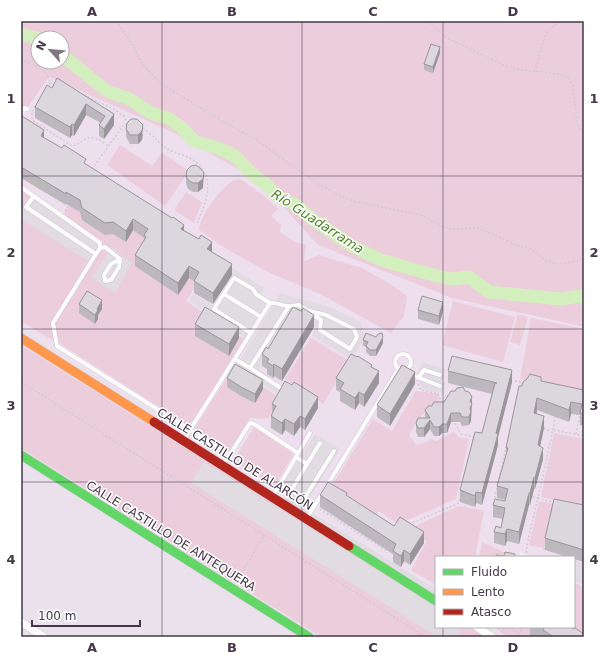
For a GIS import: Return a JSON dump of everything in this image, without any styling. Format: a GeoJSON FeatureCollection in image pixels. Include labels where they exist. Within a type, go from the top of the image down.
{"type":"FeatureCollection","features":[{"type":"Feature","properties":{"kind":"street","name":"CALLE CASTILLO DE ALARCÓN"},"geometry":{"type":"LineString","coordinates":[[21,338],[435,600]]}},
{"type":"Feature","properties":{"kind":"street","name":"CALLE CASTILLO DE ANTEQUERA"},"geometry":{"type":"LineString","coordinates":[[21,455],[309,637]]}},
{"type":"Feature","properties":{"kind":"street"},"geometry":{"type":"LineString","coordinates":[[21,622],[44,637]]}},
{"type":"Feature","properties":{"kind":"street"},"geometry":{"type":"LineString","coordinates":[[478,628],[492,637]]}},
{"type":"Feature","properties":{"kind":"lane"},"geometry":{"type":"LineString","coordinates":[[21,110],[24,108],[27,109]]}},
{"type":"Feature","properties":{"kind":"lane"},"geometry":{"type":"LineString","coordinates":[[21,187],[100,243],[100,248],[53,323],[57,346],[230,455]]}},
{"type":"Feature","properties":{"kind":"lane"},"geometry":{"type":"LineString","coordinates":[[34,196],[26,207],[96,254]]}},
{"type":"Feature","properties":{"kind":"lane"},"geometry":{"type":"LineString","coordinates":[[100,248],[105,247],[120,260]]}},
{"type":"Feature","properties":{"kind":"lane"},"geometry":{"type":"LineString","coordinates":[[120,260],[119,267],[111,280],[105,280],[104,275],[111,264],[120,260]]}},
{"type":"Feature","properties":{"kind":"lane"},"geometry":{"type":"LineString","coordinates":[[251,333],[214,309],[234,278],[253,289],[256,294],[270,303],[277,302],[283,306],[299,305],[305,310],[321,320],[320,330],[350,349],[357,337],[354,329],[326,315],[305,310]]}},
{"type":"Feature","properties":{"kind":"lane"},"geometry":{"type":"LineString","coordinates":[[224,294],[261,318]]}},
{"type":"Feature","properties":{"kind":"lane"},"geometry":{"type":"LineString","coordinates":[[184,440],[270,303]]}},
{"type":"Feature","properties":{"kind":"lane"},"geometry":{"type":"LineString","coordinates":[[250,368],[289,306]]}},
{"type":"Feature","properties":{"kind":"lane"},"geometry":{"type":"LineString","coordinates":[[235,359],[281,388]]}},
{"type":"Feature","properties":{"kind":"lane"},"geometry":{"type":"LineString","coordinates":[[307,518],[399,368],[418,380],[440,386]]}},
{"type":"Feature","properties":{"kind":"lane"},"geometry":{"type":"LineString","coordinates":[[418,380],[424,370],[440,375]]}},
{"type":"Feature","properties":{"kind":"lane"},"geometry":{"type":"LineString","coordinates":[[223,466],[250,423],[254,424],[307,464]]}},
{"type":"Feature","properties":{"kind":"lane"},"geometry":{"type":"LineString","coordinates":[[273,497],[310,433]]}},
{"type":"Feature","properties":{"kind":"lane"},"geometry":{"type":"LineString","coordinates":[[290,491],[320,443]]}},
{"type":"Feature","properties":{"kind":"lane"},"geometry":{"type":"LineString","coordinates":[[304,499],[334,451]]}},
{"type":"Feature","properties":{"kind":"lane"},"geometry":{"type":"LineString","coordinates":[[280,484],[314,505]]}},
{"type":"Feature","properties":{"kind":"path"},"geometry":{"type":"LineString","coordinates":[[116,21],[132,44],[143,65],[161,84],[255,139],[316,183],[336,194],[353,201],[421,215],[449,229],[478,228],[519,246],[529,248],[545,260],[556,264],[566,264],[584,257]]}},
{"type":"Feature","properties":{"kind":"path"},"geometry":{"type":"LineString","coordinates":[[426,21],[447,38],[512,68],[560,74],[568,78],[572,86],[577,122],[584,135]]}},
{"type":"Feature","properties":{"kind":"path"},"geometry":{"type":"LineString","coordinates":[[536,72],[536,66],[549,29],[564,21]]}},
{"type":"Feature","properties":{"kind":"path"},"geometry":{"type":"LineString","coordinates":[[21,58],[47,74],[50,82],[47,88]]}},
{"type":"Feature","properties":{"kind":"path"},"geometry":{"type":"LineString","coordinates":[[50,82],[57,84]]}},
{"type":"Feature","properties":{"kind":"path"},"geometry":{"type":"LineString","coordinates":[[83,95],[112,108],[125,117],[127,123]]}},
{"type":"Feature","properties":{"kind":"path"},"geometry":{"type":"LineString","coordinates":[[36,105],[32,112],[32,120],[72,146],[78,145],[87,138],[97,138],[108,146]]}},
{"type":"Feature","properties":{"kind":"path"},"geometry":{"type":"LineString","coordinates":[[90,172],[123,126],[129,121],[134,122]]}},
{"type":"Feature","properties":{"kind":"path"},"geometry":{"type":"LineString","coordinates":[[139,125],[171,151],[196,162],[207,176],[208,186],[206,201],[198,224]]}},
{"type":"Feature","properties":{"kind":"path"},"geometry":{"type":"LineString","coordinates":[[61,216],[69,203]]}},
{"type":"Feature","properties":{"kind":"path"},"geometry":{"type":"LineString","coordinates":[[418,380],[421,390],[438,394],[444,408]]}},
{"type":"Feature","properties":{"kind":"path"},"geometry":{"type":"LineString","coordinates":[[515,381],[522,382],[520,389]]}},
{"type":"Feature","properties":{"kind":"path"},"geometry":{"type":"LineString","coordinates":[[21,382],[426,637]]}},
{"type":"Feature","properties":{"kind":"path"},"geometry":{"type":"LineString","coordinates":[[576,434],[580,414]]}},
{"type":"Feature","properties":{"kind":"path"},"geometry":{"type":"LineString","coordinates":[[526,556],[527,545],[553,432],[555,417]]}},
{"type":"Feature","properties":{"kind":"path"},"geometry":{"type":"LineString","coordinates":[[450,419],[454,420],[461,434],[474,437],[472,444]]}},
{"type":"Feature","properties":{"kind":"path"},"geometry":{"type":"LineString","coordinates":[[544,428],[553,432],[584,436]]}},
{"type":"Feature","properties":{"kind":"path"},"geometry":{"type":"LineString","coordinates":[[495,498],[508,442]]}},
{"type":"Feature","properties":{"kind":"path"},"geometry":{"type":"LineString","coordinates":[[525,494],[555,503]]}},
{"type":"Feature","properties":{"kind":"path"},"geometry":{"type":"LineString","coordinates":[[409,524],[459,503],[460,496]]}},
{"type":"Feature","properties":{"kind":"path"},"geometry":{"type":"LineString","coordinates":[[314,505],[387,552],[390,545]]}},
{"type":"Feature","properties":{"kind":"path"},"geometry":{"type":"LineString","coordinates":[[232,589],[264,535]]}},
{"type":"Feature","properties":{"kind":"path"},"geometry":{"type":"LineString","coordinates":[[544,550],[545,544]]}},
{"type":"Feature","properties":{"kind":"path"},"geometry":{"type":"LineString","coordinates":[[502,633],[504,628]]}},
{"type":"Feature","properties":{"kind":"path"},"geometry":{"type":"LineString","coordinates":[[510,628],[519,634],[522,628]]}},
{"type":"Feature","properties":{"kind":"shaded area"},"geometry":{"type":"Polygon","coordinates":[[[21,21],[584,21],[584,327],[452,298],[318,245],[261,182],[172,132],[49,77],[26,112],[21,107],[21,21]]]}},
{"type":"Feature","properties":{"kind":"shaded area"},"geometry":{"type":"Polygon","coordinates":[[[48,77],[172,132],[261,182],[318,245],[530,316],[584,327],[584,586],[575,582],[575,556],[529,556],[520,551],[519,556],[513,556],[482,542],[479,556],[435,556],[435,587],[285,494],[283,497],[279,494],[280,491],[275,487],[272,490],[219,457],[221,453],[21,326],[21,114],[26,112],[48,77]]]}},
{"type":"Feature","properties":{"kind":"shaded area"},"geometry":{"type":"Polygon","coordinates":[[[120,145],[152,166],[162,153],[189,171],[165,206],[107,165],[120,145]]]}},
{"type":"Feature","properties":{"kind":"shaded area"},"geometry":{"type":"Polygon","coordinates":[[[90,174],[216,254],[186,301],[244,339],[189,426],[59,343],[21,321],[21,190],[61,218],[90,174]]]}},
{"type":"Feature","properties":{"kind":"shaded area"},"geometry":{"type":"Polygon","coordinates":[[[240,179],[264,196],[278,209],[271,216],[281,225],[280,232],[295,242],[306,245],[304,261],[319,255],[362,268],[392,285],[407,296],[404,316],[391,333],[320,294],[270,273],[228,250],[199,230],[206,211],[216,197],[232,181],[240,179]]]}},
{"type":"Feature","properties":{"kind":"shaded area"},"geometry":{"type":"Polygon","coordinates":[[[186,192],[202,202],[194,223],[174,210],[186,192]]]}},
{"type":"Feature","properties":{"kind":"shaded area"},"geometry":{"type":"Polygon","coordinates":[[[30,197],[98,245],[88,261],[21,219],[21,210],[30,197]]]}},
{"type":"Feature","properties":{"kind":"shaded area"},"geometry":{"type":"Polygon","coordinates":[[[112,247],[132,263],[115,293],[91,278],[112,247]]]}},
{"type":"Feature","properties":{"kind":"shaded area"},"geometry":{"type":"Polygon","coordinates":[[[221,261],[264,288],[260,295],[269,299],[245,338],[189,301],[193,294],[214,306],[233,276],[218,265],[221,261]]]}},
{"type":"Feature","properties":{"kind":"shaded area"},"geometry":{"type":"Polygon","coordinates":[[[280,293],[330,307],[361,322],[365,338],[351,360],[312,335],[317,327],[293,314],[259,370],[286,388],[281,396],[235,368],[280,293]]]}},
{"type":"Feature","properties":{"kind":"shaded area"},"geometry":{"type":"Polygon","coordinates":[[[453,301],[515,317],[503,362],[442,345],[453,301]]]}},
{"type":"Feature","properties":{"kind":"shaded area"},"geometry":{"type":"Polygon","coordinates":[[[518,314],[528,317],[520,345],[510,342],[518,314]]]}},
{"type":"Feature","properties":{"kind":"shaded area"},"geometry":{"type":"Polygon","coordinates":[[[531,318],[584,329],[584,393],[520,379],[531,318]]]}},
{"type":"Feature","properties":{"kind":"shaded area"},"geometry":{"type":"Polygon","coordinates":[[[21,326],[221,453],[219,457],[272,490],[274,487],[280,491],[279,494],[283,497],[285,494],[435,587],[435,628],[495,628],[509,637],[21,637],[21,326]]]}},
{"type":"Feature","properties":{"kind":"shaded area"},"geometry":{"type":"Polygon","coordinates":[[[311,338],[349,361],[323,404],[285,379],[311,338]]]}},
{"type":"Feature","properties":{"kind":"shaded area"},"geometry":{"type":"Polygon","coordinates":[[[21,345],[435,605],[435,628],[471,628],[485,637],[321,637],[21,448],[21,345]]]}},
{"type":"Feature","properties":{"kind":"shaded area"},"geometry":{"type":"Polygon","coordinates":[[[422,362],[445,369],[442,382],[445,383],[443,394],[422,389],[420,383],[417,381],[417,374],[422,362]]]}},
{"type":"Feature","properties":{"kind":"shaded area"},"geometry":{"type":"Polygon","coordinates":[[[233,368],[279,397],[268,419],[250,418],[229,451],[195,428],[233,368]]]}},
{"type":"Feature","properties":{"kind":"shaded area"},"geometry":{"type":"Polygon","coordinates":[[[416,391],[438,394],[440,407],[436,404],[420,417],[424,423],[416,422],[409,435],[416,445],[427,442],[430,439],[436,441],[454,432],[458,437],[469,439],[456,499],[398,524],[379,511],[374,519],[331,487],[373,419],[392,431],[416,391]]]}},
{"type":"Feature","properties":{"kind":"shaded area"},"geometry":{"type":"Polygon","coordinates":[[[255,428],[292,452],[293,455],[274,487],[233,461],[255,428]]]}},
{"type":"Feature","properties":{"kind":"shaded area"},"geometry":{"type":"Polygon","coordinates":[[[554,433],[584,439],[584,506],[541,497],[554,433]]]}},
{"type":"Feature","properties":{"kind":"shaded area"},"geometry":{"type":"Polygon","coordinates":[[[315,434],[340,449],[308,500],[283,485],[315,434]]]}},
{"type":"Feature","properties":{"kind":"shaded area"},"geometry":{"type":"Polygon","coordinates":[[[204,462],[435,606],[435,628],[462,628],[457,637],[438,637],[191,483],[204,462]]]}},
{"type":"Feature","properties":{"kind":"shaded area"},"geometry":{"type":"Polygon","coordinates":[[[288,497],[309,510],[306,514],[285,501],[288,497]]]}},
{"type":"Feature","properties":{"kind":"shaded area"},"geometry":{"type":"Polygon","coordinates":[[[539,501],[554,504],[544,548],[529,545],[539,501]]]}},
{"type":"Feature","properties":{"kind":"shaded area"},"geometry":{"type":"Polygon","coordinates":[[[459,506],[484,511],[475,556],[435,556],[435,584],[411,570],[427,541],[406,530],[459,506]]]}},
{"type":"Feature","properties":{"kind":"shaded area"},"geometry":{"type":"Polygon","coordinates":[[[314,514],[435,588],[435,594],[311,518],[314,514]]]}},
{"type":"Feature","properties":{"kind":"shaded area"},"geometry":{"type":"Polygon","coordinates":[[[482,542],[513,556],[479,556],[482,542]]]}},
{"type":"Feature","properties":{"kind":"shaded area"},"geometry":{"type":"Polygon","coordinates":[[[575,560],[584,563],[584,586],[575,581],[575,560]]]}},
{"type":"Feature","properties":{"kind":"shaded area"},"geometry":{"type":"Polygon","coordinates":[[[575,582],[584,587],[584,637],[509,637],[495,628],[575,628],[575,582]]]}},
{"type":"Feature","properties":{"kind":"building"},"geometry":{"type":"Polygon","coordinates":[[[431,44],[440,47],[433,67],[424,64],[431,44]]]}},
{"type":"Feature","properties":{"kind":"building"},"geometry":{"type":"Polygon","coordinates":[[[57,78],[114,114],[104,129],[99,125],[105,116],[86,104],[74,125],[72,124],[70,127],[35,107],[47,85],[52,88],[57,78]]]}},
{"type":"Feature","properties":{"kind":"building"},"geometry":{"type":"Polygon","coordinates":[[[22,116],[44,130],[41,136],[62,148],[64,145],[86,159],[84,163],[184,225],[181,229],[199,239],[201,235],[212,242],[207,249],[232,264],[213,293],[194,281],[199,272],[189,266],[178,283],[135,255],[146,237],[144,235],[148,229],[133,219],[126,231],[113,222],[105,223],[82,208],[80,200],[66,192],[66,194],[21,167],[22,116]]]}},
{"type":"Feature","properties":{"kind":"building"},"geometry":{"type":"Polygon","coordinates":[[[131,119],[137,119],[143,125],[142,131],[138,135],[130,135],[126,129],[127,123],[131,119]]]}},
{"type":"Feature","properties":{"kind":"building"},"geometry":{"type":"Polygon","coordinates":[[[196,165],[204,173],[203,179],[198,183],[193,183],[188,180],[186,176],[187,170],[191,166],[196,165]]]}},
{"type":"Feature","properties":{"kind":"building"},"geometry":{"type":"Polygon","coordinates":[[[87,291],[102,300],[95,315],[79,304],[87,291]]]}},
{"type":"Feature","properties":{"kind":"building"},"geometry":{"type":"Polygon","coordinates":[[[422,296],[443,302],[439,316],[418,310],[422,296]]]}},
{"type":"Feature","properties":{"kind":"building"},"geometry":{"type":"Polygon","coordinates":[[[205,307],[239,327],[229,344],[195,324],[205,307]]]}},
{"type":"Feature","properties":{"kind":"building"},"geometry":{"type":"Polygon","coordinates":[[[293,307],[301,311],[303,308],[314,315],[282,369],[267,362],[269,359],[262,354],[266,347],[268,349],[293,307]]]}},
{"type":"Feature","properties":{"kind":"building"},"geometry":{"type":"Polygon","coordinates":[[[366,333],[376,337],[378,334],[382,333],[383,337],[376,350],[370,350],[366,346],[368,342],[363,340],[366,333]]]}},
{"type":"Feature","properties":{"kind":"building"},"geometry":{"type":"Polygon","coordinates":[[[351,354],[357,357],[358,356],[372,365],[371,367],[379,371],[364,395],[359,392],[355,398],[340,389],[344,383],[336,378],[351,354]]]}},
{"type":"Feature","properties":{"kind":"building"},"geometry":{"type":"Polygon","coordinates":[[[452,356],[512,370],[496,433],[498,434],[482,493],[476,492],[475,496],[460,490],[475,432],[482,433],[495,383],[497,383],[448,371],[452,356]]]}},
{"type":"Feature","properties":{"kind":"building"},"geometry":{"type":"Polygon","coordinates":[[[235,364],[263,380],[255,394],[227,378],[235,364]]]}},
{"type":"Feature","properties":{"kind":"building"},"geometry":{"type":"Polygon","coordinates":[[[402,365],[415,372],[390,414],[377,405],[402,365]]]}},
{"type":"Feature","properties":{"kind":"building"},"geometry":{"type":"Polygon","coordinates":[[[530,374],[541,377],[541,381],[584,390],[584,414],[580,413],[582,404],[571,402],[569,410],[537,398],[534,413],[544,416],[538,445],[543,448],[519,532],[507,529],[505,534],[494,532],[496,526],[501,528],[505,508],[493,505],[495,499],[505,501],[508,489],[497,486],[508,448],[506,448],[519,386],[522,386],[523,382],[530,374]]]}},
{"type":"Feature","properties":{"kind":"building"},"geometry":{"type":"Polygon","coordinates":[[[285,381],[292,385],[294,382],[318,397],[305,419],[300,416],[294,424],[285,419],[282,423],[271,416],[276,406],[272,404],[285,381]]]}},
{"type":"Feature","properties":{"kind":"building"},"geometry":{"type":"Polygon","coordinates":[[[463,387],[472,397],[470,401],[472,404],[469,417],[462,417],[460,413],[451,413],[447,424],[434,427],[430,420],[424,428],[418,428],[416,423],[418,418],[430,418],[425,410],[428,406],[432,406],[434,402],[444,402],[451,391],[455,391],[457,388],[463,387]]]}},
{"type":"Feature","properties":{"kind":"building"},"geometry":{"type":"Polygon","coordinates":[[[328,482],[347,493],[346,495],[394,526],[400,517],[424,532],[410,554],[404,550],[401,556],[393,551],[396,544],[320,495],[328,482]]]}},
{"type":"Feature","properties":{"kind":"building"},"geometry":{"type":"Polygon","coordinates":[[[554,499],[584,505],[584,550],[545,538],[554,499]]]}},
{"type":"Feature","properties":{"kind":"building"},"geometry":{"type":"Polygon","coordinates":[[[505,552],[515,554],[514,556],[504,556],[505,552]]]}},
{"type":"Feature","properties":{"kind":"building"},"geometry":{"type":"Polygon","coordinates":[[[544,628],[575,628],[584,634],[584,637],[554,637],[543,630],[544,628]]]}},
{"type":"Feature","properties":{"kind":"waterway","name":"Río Guadarrama"},"geometry":{"type":"LineString","coordinates":[[21,33],[30,36]]}},
{"type":"Feature","properties":{"kind":"waterway","name":"Río Guadarrama"},"geometry":{"type":"LineString","coordinates":[[70,61],[107,91],[129,99],[151,113],[168,118],[182,128],[194,141],[218,148],[235,156],[251,173],[267,185],[277,196],[296,205],[312,219],[352,246],[381,260],[452,279],[469,277],[489,292],[561,299],[580,296],[584,299]]}},
{"type":"Feature","properties":{"kind":"traffic: fast"},"geometry":{"type":"LineString","coordinates":[[21,455],[309,637]]}},
{"type":"Feature","properties":{"kind":"traffic: fast"},"geometry":{"type":"LineString","coordinates":[[349,546],[435,600]]}},
{"type":"Feature","properties":{"kind":"traffic: slow"},"geometry":{"type":"LineString","coordinates":[[21,338],[154,422]]}},
{"type":"Feature","properties":{"kind":"traffic: jam"},"geometry":{"type":"LineString","coordinates":[[154,422],[349,546]]}}]}
